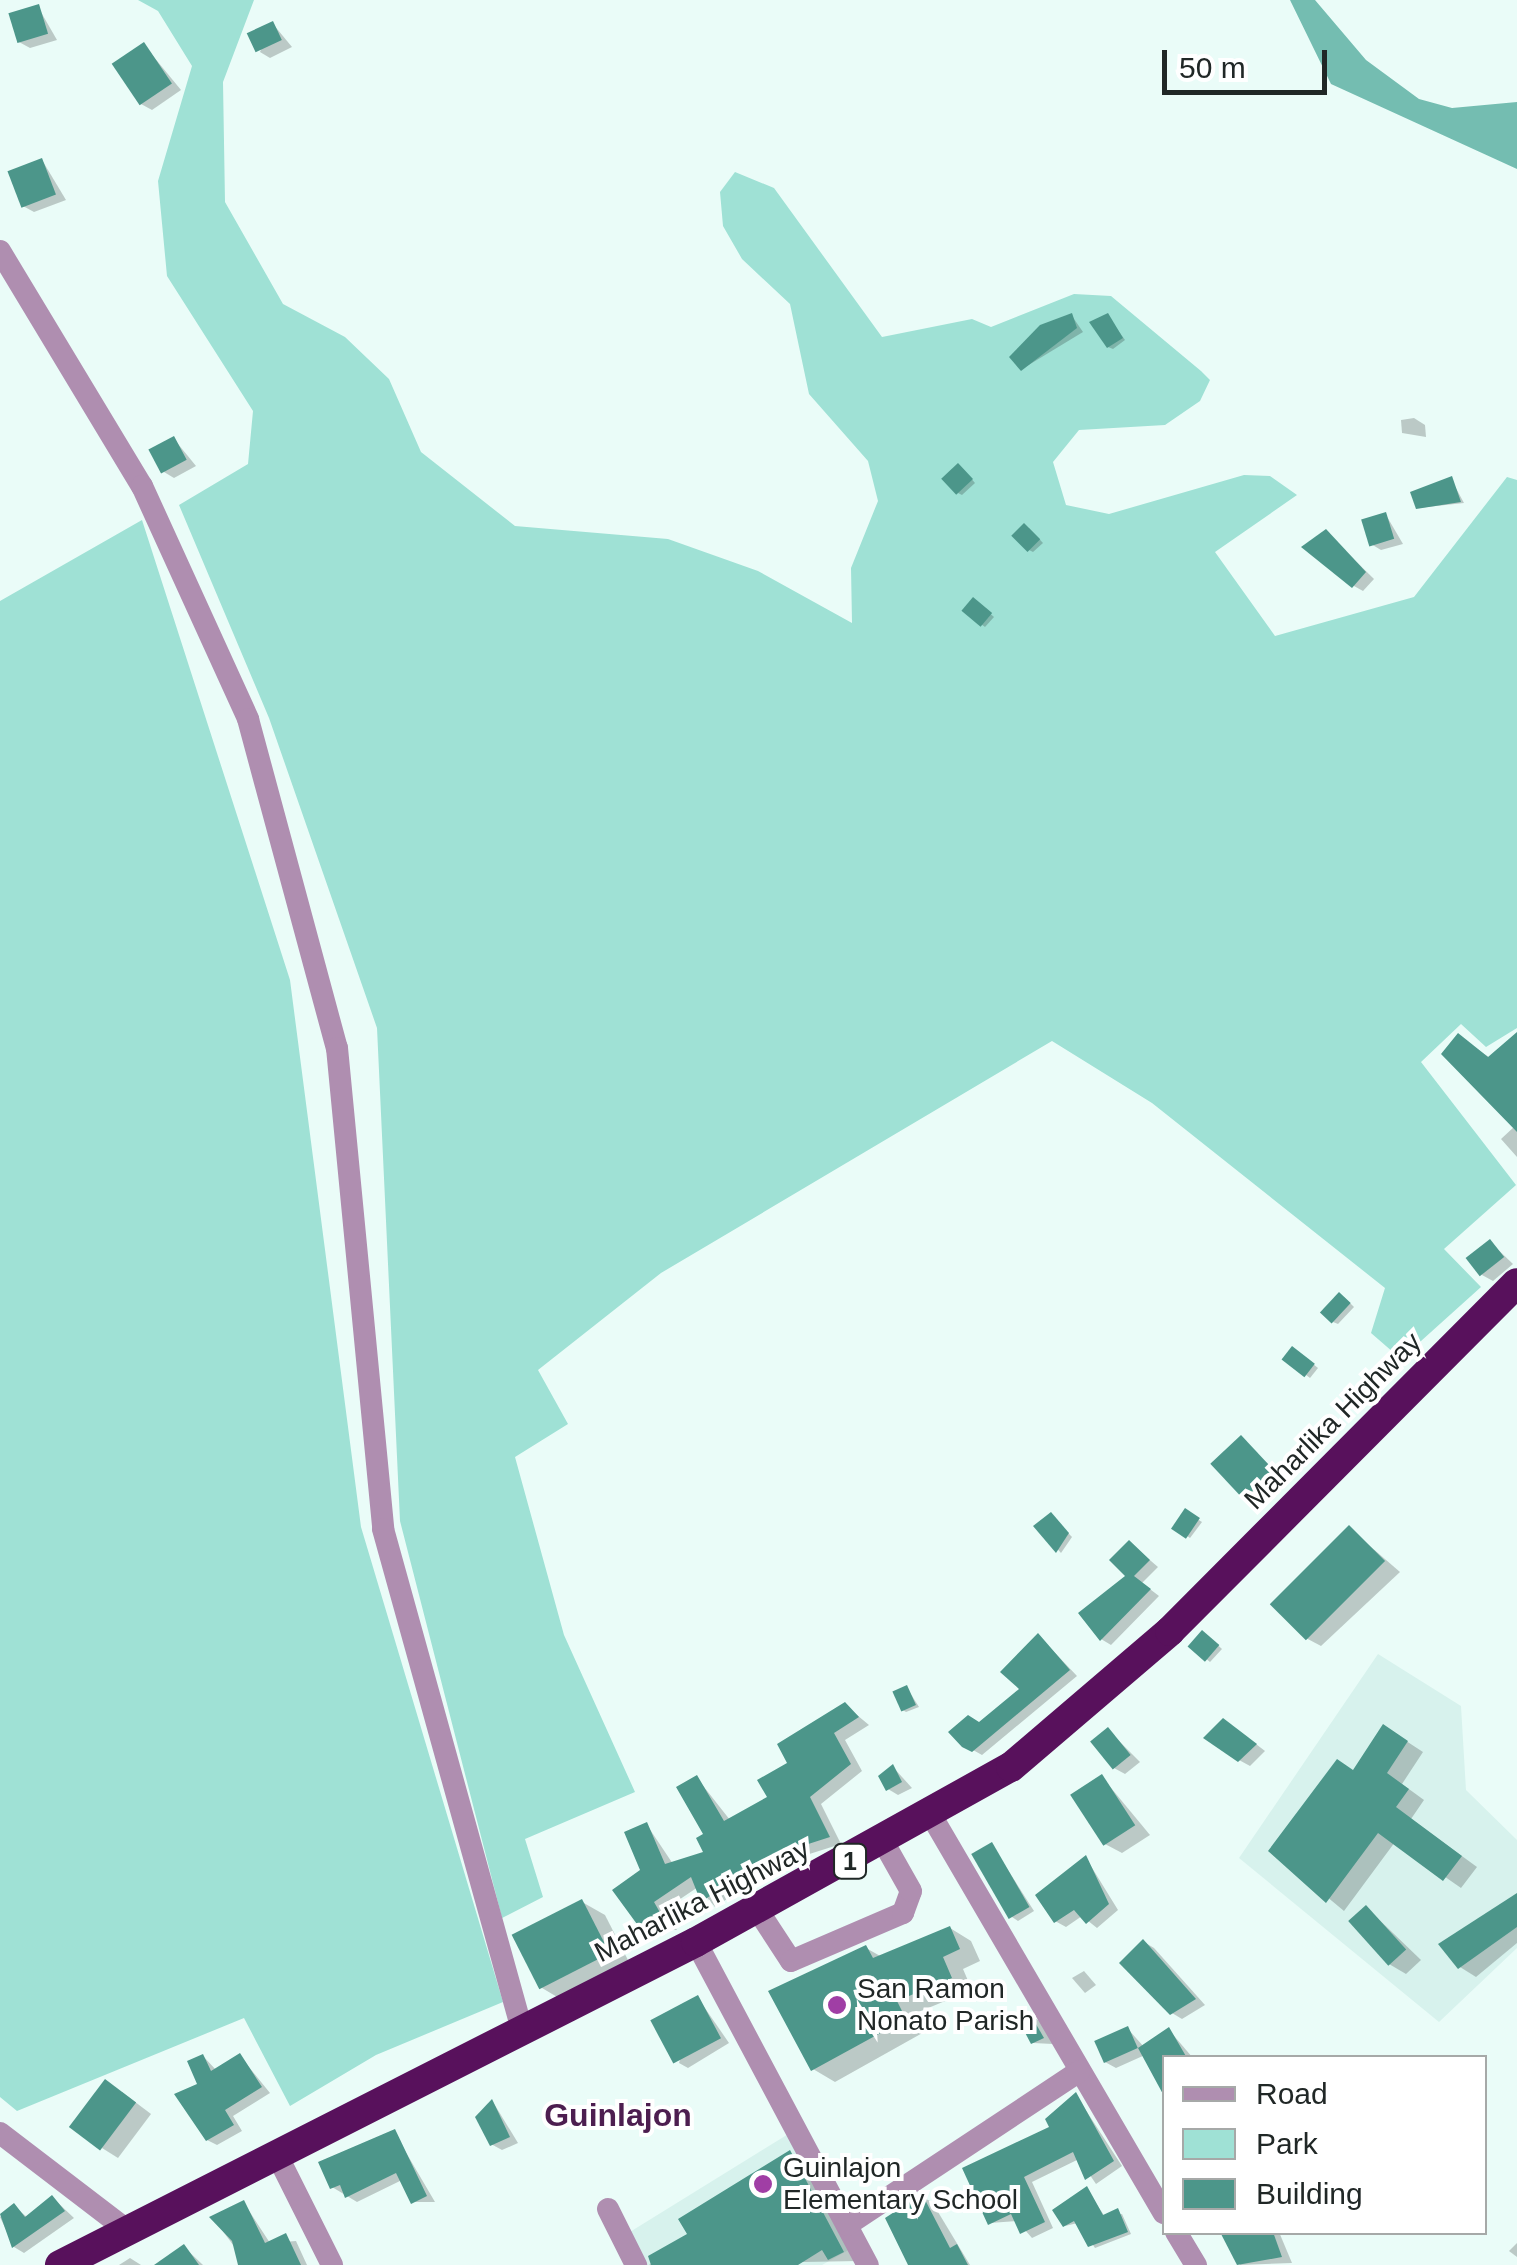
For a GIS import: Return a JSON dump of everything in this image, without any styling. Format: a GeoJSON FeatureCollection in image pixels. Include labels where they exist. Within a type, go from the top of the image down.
{"type":"FeatureCollection","features":[{"type":"Feature","properties":{"kind":"highway","name":"Maharlika Highway"},"geometry":{"type":"LineString","coordinates":[[60,2265],[696,1942],[884,1842],[1078,1716],[1517,1283]]}},
{"type":"Feature","properties":{"kind":"street"},"geometry":{"type":"LineString","coordinates":[[0,251],[142,486],[248,720],[337,1048],[383,1529],[522,2030]]}},
{"type":"Feature","properties":{"kind":"street"},"geometry":{"type":"LineString","coordinates":[[931,1815],[1162,2210]]}},
{"type":"Feature","properties":{"kind":"street"},"geometry":{"type":"LineString","coordinates":[[757,1909],[791,1961],[903,1913],[911,1891],[884,1842]]}},
{"type":"Feature","properties":{"kind":"street"},"geometry":{"type":"LineString","coordinates":[[696,1942],[868,2265]]}},
{"type":"Feature","properties":{"kind":"street"},"geometry":{"type":"LineString","coordinates":[[847,2225],[1080,2071]]}},
{"type":"Feature","properties":{"kind":"street"},"geometry":{"type":"LineString","coordinates":[[0,2133],[128,2231]]}},
{"type":"Feature","properties":{"kind":"street"},"geometry":{"type":"LineString","coordinates":[[277,2155],[332,2265]]}},
{"type":"Feature","properties":{"kind":"street"},"geometry":{"type":"LineString","coordinates":[[608,2210],[636,2265]]}},
{"type":"Feature","properties":{"kind":"street"},"geometry":{"type":"LineString","coordinates":[[1178,2235],[1196,2265]]}},
{"type":"Feature","properties":{"kind":"shaded area"},"geometry":{"type":"Polygon","coordinates":[[[1290,0],[1315,0],[1366,60],[1419,99],[1452,108],[1517,102],[1517,169],[1331,84],[1290,0]]]}},
{"type":"Feature","properties":{"kind":"shaded area"},"geometry":{"type":"Polygon","coordinates":[[[1378,1654],[1461,1706],[1466,1790],[1517,1840],[1517,1948],[1439,2022],[1239,1858],[1378,1654]]]}},
{"type":"Feature","properties":{"kind":"shaded area","name":"Guinlajon Elementary School"},"geometry":{"type":"Polygon","coordinates":[[[790,2133],[852,2248],[822,2265],[642,2265],[625,2235],[790,2133]]]}},
{"type":"Feature","properties":{"kind":"green space"},"geometry":{"type":"Polygon","coordinates":[[[138,0],[254,0],[223,82],[225,202],[283,304],[345,337],[389,379],[421,452],[515,526],[668,539],[758,571],[852,623],[851,568],[878,501],[868,461],[809,394],[790,304],[742,259],[723,226],[720,192],[735,172],[774,188],[882,337],[972,319],[991,327],[1074,294],[1111,296],[1201,371],[1210,380],[1200,401],[1165,425],[1079,430],[1053,462],[1066,505],[1109,514],[1244,475],[1270,476],[1297,495],[1215,552],[1275,636],[1414,597],[1507,477],[1517,480],[1517,1028],[1486,1047],[1461,1024],[1421,1062],[1516,1185],[1444,1249],[1481,1287],[1401,1359],[1371,1333],[1385,1288],[1152,1103],[1052,1041],[661,1273],[538,1370],[568,1424],[515,1457],[564,1635],[635,1792],[525,1839],[543,1897],[502,1918],[400,1521],[377,1028],[269,718],[179,505],[248,464],[253,411],[167,276],[158,181],[192,66],[158,11],[138,0]]]}},
{"type":"Feature","properties":{"kind":"green space"},"geometry":{"type":"Polygon","coordinates":[[[142,520],[290,980],[361,1527],[503,2002],[376,2055],[290,2106],[244,2018],[17,2111],[0,2097],[0,601],[142,520]]]}},
{"type":"Feature","properties":{"kind":"building"},"geometry":{"type":"Polygon","coordinates":[[[39,4],[48,34],[17,43],[8,13],[39,4]]]}},
{"type":"Feature","properties":{"kind":"building"},"geometry":{"type":"Polygon","coordinates":[[[273,21],[282,40],[256,52],[247,33],[273,21]]]}},
{"type":"Feature","properties":{"kind":"building"},"geometry":{"type":"Polygon","coordinates":[[[144,42],[172,83],[140,105],[112,64],[144,42]]]}},
{"type":"Feature","properties":{"kind":"building"},"geometry":{"type":"Polygon","coordinates":[[[42,158],[56,194],[21,208],[7,171],[42,158]]]}},
{"type":"Feature","properties":{"kind":"building"},"geometry":{"type":"Polygon","coordinates":[[[1072,313],[1077,328],[1021,371],[1009,357],[1040,325],[1072,313]]]}},
{"type":"Feature","properties":{"kind":"building"},"geometry":{"type":"Polygon","coordinates":[[[1108,313],[1123,338],[1107,348],[1089,322],[1108,313]]]}},
{"type":"Feature","properties":{"kind":"building"},"geometry":{"type":"Polygon","coordinates":[[[174,436],[187,460],[161,473],[148,450],[174,436]]]}},
{"type":"Feature","properties":{"kind":"building"},"geometry":{"type":"Polygon","coordinates":[[[958,463],[973,479],[956,495],[941,479],[958,463]]]}},
{"type":"Feature","properties":{"kind":"building"},"geometry":{"type":"Polygon","coordinates":[[[1452,476],[1461,502],[1416,509],[1410,492],[1452,476]]]}},
{"type":"Feature","properties":{"kind":"building"},"geometry":{"type":"Polygon","coordinates":[[[1386,512],[1394,539],[1369,546],[1361,520],[1386,512]]]}},
{"type":"Feature","properties":{"kind":"building"},"geometry":{"type":"Polygon","coordinates":[[[1024,523],[1040,539],[1028,552],[1011,536],[1024,523]]]}},
{"type":"Feature","properties":{"kind":"building"},"geometry":{"type":"Polygon","coordinates":[[[1326,529],[1366,572],[1352,588],[1301,547],[1326,529]]]}},
{"type":"Feature","properties":{"kind":"building"},"geometry":{"type":"Polygon","coordinates":[[[973,597],[992,613],[981,627],[961,611],[973,597]]]}},
{"type":"Feature","properties":{"kind":"building"},"geometry":{"type":"Polygon","coordinates":[[[1517,1032],[1517,1132],[1441,1054],[1458,1033],[1488,1057],[1517,1032]]]}},
{"type":"Feature","properties":{"kind":"building"},"geometry":{"type":"Polygon","coordinates":[[[1490,1239],[1504,1257],[1480,1276],[1466,1258],[1490,1239]]]}},
{"type":"Feature","properties":{"kind":"building"},"geometry":{"type":"Polygon","coordinates":[[[1339,1292],[1351,1303],[1332,1323],[1320,1312],[1339,1292]]]}},
{"type":"Feature","properties":{"kind":"building"},"geometry":{"type":"Polygon","coordinates":[[[1292,1346],[1315,1364],[1304,1377],[1282,1359],[1292,1346]]]}},
{"type":"Feature","properties":{"kind":"building"},"geometry":{"type":"Polygon","coordinates":[[[1241,1435],[1274,1471],[1244,1499],[1210,1464],[1241,1435]]]}},
{"type":"Feature","properties":{"kind":"building"},"geometry":{"type":"Polygon","coordinates":[[[1185,1508],[1200,1518],[1186,1539],[1171,1529],[1185,1508]]]}},
{"type":"Feature","properties":{"kind":"building"},"geometry":{"type":"Polygon","coordinates":[[[1051,1512],[1069,1533],[1056,1553],[1033,1526],[1051,1512]]]}},
{"type":"Feature","properties":{"kind":"building"},"geometry":{"type":"Polygon","coordinates":[[[1349,1525],[1385,1561],[1306,1640],[1270,1604],[1349,1525]]]}},
{"type":"Feature","properties":{"kind":"building"},"geometry":{"type":"Polygon","coordinates":[[[1129,1540],[1150,1560],[1134,1576],[1151,1589],[1100,1641],[1078,1613],[1125,1576],[1109,1560],[1129,1540]]]}},
{"type":"Feature","properties":{"kind":"building"},"geometry":{"type":"Polygon","coordinates":[[[1202,1630],[1219,1645],[1205,1662],[1188,1647],[1202,1630]]]}},
{"type":"Feature","properties":{"kind":"building"},"geometry":{"type":"Polygon","coordinates":[[[1038,1633],[1070,1670],[972,1752],[962,1747],[948,1732],[968,1715],[979,1722],[1019,1689],[1000,1672],[1038,1633]]]}},
{"type":"Feature","properties":{"kind":"building"},"geometry":{"type":"Polygon","coordinates":[[[907,1685],[916,1705],[901,1712],[892,1692],[907,1685]]]}},
{"type":"Feature","properties":{"kind":"building"},"geometry":{"type":"Polygon","coordinates":[[[845,1702],[859,1717],[834,1733],[851,1764],[810,1797],[830,1837],[768,1857],[701,1902],[691,1877],[654,1902],[666,1923],[642,1931],[612,1890],[640,1870],[624,1832],[647,1822],[665,1864],[703,1852],[696,1838],[703,1834],[676,1787],[697,1775],[724,1821],[767,1797],[757,1780],[787,1763],[777,1744],[845,1702]]]}},
{"type":"Feature","properties":{"kind":"building"},"geometry":{"type":"Polygon","coordinates":[[[1223,1718],[1257,1744],[1238,1762],[1203,1738],[1223,1718]]]}},
{"type":"Feature","properties":{"kind":"building"},"geometry":{"type":"Polygon","coordinates":[[[1383,1724],[1408,1741],[1387,1773],[1409,1789],[1396,1807],[1462,1856],[1443,1881],[1378,1833],[1326,1903],[1268,1851],[1337,1759],[1353,1770],[1383,1724]]]}},
{"type":"Feature","properties":{"kind":"building"},"geometry":{"type":"Polygon","coordinates":[[[1108,1727],[1131,1755],[1113,1769],[1090,1741],[1108,1727]]]}},
{"type":"Feature","properties":{"kind":"building"},"geometry":{"type":"Polygon","coordinates":[[[893,1764],[902,1782],[886,1791],[878,1776],[893,1764]]]}},
{"type":"Feature","properties":{"kind":"building"},"geometry":{"type":"Polygon","coordinates":[[[1102,1774],[1135,1825],[1103,1846],[1070,1795],[1102,1774]]]}},
{"type":"Feature","properties":{"kind":"building"},"geometry":{"type":"Polygon","coordinates":[[[992,1842],[1030,1907],[1009,1919],[971,1854],[992,1842]]]}},
{"type":"Feature","properties":{"kind":"building"},"geometry":{"type":"Polygon","coordinates":[[[1086,1855],[1109,1904],[1086,1924],[1074,1910],[1054,1923],[1035,1895],[1086,1855]]]}},
{"type":"Feature","properties":{"kind":"building"},"geometry":{"type":"Polygon","coordinates":[[[1517,1893],[1517,1927],[1458,1969],[1438,1944],[1517,1893]]]}},
{"type":"Feature","properties":{"kind":"building"},"geometry":{"type":"Polygon","coordinates":[[[582,1899],[610,1953],[539,1989],[512,1935],[582,1899]]]}},
{"type":"Feature","properties":{"kind":"building"},"geometry":{"type":"Polygon","coordinates":[[[1366,1905],[1406,1950],[1388,1966],[1348,1921],[1366,1905]]]}},
{"type":"Feature","properties":{"kind":"building","name":"San Ramon Nonato Parish"},"geometry":{"type":"Polygon","coordinates":[[[950,1926],[960,1949],[943,1957],[952,1978],[897,2001],[906,2019],[811,2071],[768,1991],[866,1945],[873,1958],[950,1926]]]}},
{"type":"Feature","properties":{"kind":"building"},"geometry":{"type":"Polygon","coordinates":[[[1143,1939],[1196,1999],[1170,2015],[1119,1963],[1143,1939]]]}},
{"type":"Feature","properties":{"kind":"building"},"geometry":{"type":"Polygon","coordinates":[[[698,1995],[721,2038],[673,2064],[650,2020],[698,1995]]]}},
{"type":"Feature","properties":{"kind":"building"},"geometry":{"type":"Polygon","coordinates":[[[1029,2012],[1044,2038],[1031,2044],[1018,2019],[1029,2012]]]}},
{"type":"Feature","properties":{"kind":"building"},"geometry":{"type":"Polygon","coordinates":[[[1128,2026],[1138,2048],[1104,2063],[1094,2041],[1128,2026]]]}},
{"type":"Feature","properties":{"kind":"building"},"geometry":{"type":"Polygon","coordinates":[[[1169,2027],[1185,2055],[1162,2055],[1162,2092],[1138,2048],[1169,2027]]]}},
{"type":"Feature","properties":{"kind":"building"},"geometry":{"type":"Polygon","coordinates":[[[240,2053],[262,2087],[225,2110],[234,2125],[206,2141],[174,2094],[197,2084],[187,2061],[203,2054],[211,2071],[240,2053]]]}},
{"type":"Feature","properties":{"kind":"building"},"geometry":{"type":"Polygon","coordinates":[[[105,2079],[136,2102],[100,2150],[69,2127],[105,2079]]]}},
{"type":"Feature","properties":{"kind":"building"},"geometry":{"type":"Polygon","coordinates":[[[1076,2092],[1114,2161],[1085,2180],[1073,2152],[1024,2177],[1045,2222],[1020,2234],[1011,2214],[988,2225],[962,2168],[1049,2127],[1045,2119],[1076,2092]]]}},
{"type":"Feature","properties":{"kind":"building"},"geometry":{"type":"Polygon","coordinates":[[[492,2099],[510,2137],[490,2146],[475,2117],[492,2099]]]}},
{"type":"Feature","properties":{"kind":"building"},"geometry":{"type":"Polygon","coordinates":[[[395,2129],[427,2196],[411,2204],[396,2173],[345,2198],[340,2185],[330,2189],[318,2162],[395,2129]]]}},
{"type":"Feature","properties":{"kind":"building","name":"Guinlajon Elementary School"},"geometry":{"type":"Polygon","coordinates":[[[790,2150],[844,2252],[828,2260],[822,2250],[798,2265],[651,2265],[648,2256],[687,2234],[678,2219],[790,2150]]]}},
{"type":"Feature","properties":{"kind":"building"},"geometry":{"type":"Polygon","coordinates":[[[1087,2186],[1103,2215],[1118,2208],[1128,2232],[1088,2247],[1074,2221],[1063,2227],[1052,2210],[1087,2186]]]}},
{"type":"Feature","properties":{"kind":"building"},"geometry":{"type":"Polygon","coordinates":[[[922,2194],[950,2248],[957,2244],[968,2265],[908,2265],[885,2218],[922,2194]]]}},
{"type":"Feature","properties":{"kind":"building"},"geometry":{"type":"Polygon","coordinates":[[[52,2195],[65,2211],[12,2248],[0,2214],[14,2203],[25,2217],[52,2195]]]}},
{"type":"Feature","properties":{"kind":"building"},"geometry":{"type":"Polygon","coordinates":[[[244,2200],[265,2243],[286,2233],[301,2265],[238,2265],[232,2241],[209,2217],[244,2200]]]}},
{"type":"Feature","properties":{"kind":"building"},"geometry":{"type":"Polygon","coordinates":[[[1222,2235],[1274,2235],[1282,2257],[1237,2265],[1222,2235]]]}},
{"type":"Feature","properties":{"kind":"building"},"geometry":{"type":"Polygon","coordinates":[[[184,2244],[199,2265],[154,2265],[184,2244]]]}},
{"type":"Feature","properties":{"kind":"place","name":"San Ramon Nonato Parish"},"geometry":{"type":"Point","coordinates":[837,2005]}},
{"type":"Feature","properties":{"kind":"place","name":"Guinlajon Elementary School"},"geometry":{"type":"Point","coordinates":[763,2184]}},
{"type":"Feature","properties":{"kind":"district","name":"Guinlajon"},"geometry":{"type":"Point","coordinates":[618,2115]}}]}
